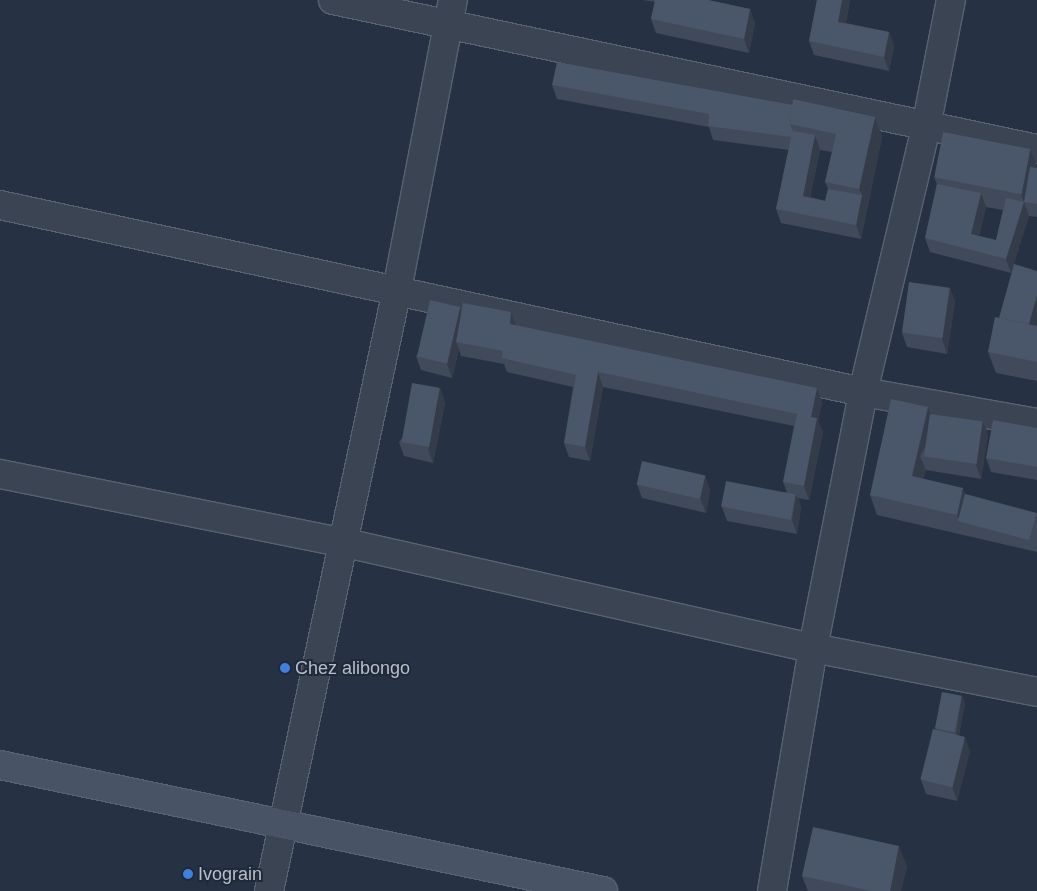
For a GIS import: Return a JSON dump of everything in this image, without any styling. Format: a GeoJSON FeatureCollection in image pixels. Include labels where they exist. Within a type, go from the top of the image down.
{"type":"FeatureCollection","features":[{"type":"Feature","properties":{"kind":"street"},"geometry":{"type":"LineString","coordinates":[[333,0],[450,12],[926,127],[1037,149]]}},
{"type":"Feature","properties":{"kind":"street"},"geometry":{"type":"LineString","coordinates":[[772,891],[813,648],[863,392],[926,127],[951,0]]}},
{"type":"Feature","properties":{"kind":"street"},"geometry":{"type":"LineString","coordinates":[[270,891],[341,542],[397,290],[450,12]]}},
{"type":"Feature","properties":{"kind":"street"},"geometry":{"type":"LineString","coordinates":[[0,205],[863,392],[1037,423]]}},
{"type":"Feature","properties":{"kind":"street"},"geometry":{"type":"LineString","coordinates":[[0,474],[341,542],[813,648],[1037,692]]}},
{"type":"Feature","properties":{"kind":"street"},"geometry":{"type":"LineString","coordinates":[[0,765],[283,822],[603,891]]}},
{"type":"Feature","properties":{"kind":"building"},"geometry":{"type":"Polygon","coordinates":[[[655,0],[708,0],[750,9],[744,39],[651,19],[655,0]]]}},
{"type":"Feature","properties":{"kind":"building"},"geometry":{"type":"Polygon","coordinates":[[[817,0],[842,0],[838,22],[889,32],[884,57],[809,41],[817,0]]]}},
{"type":"Feature","properties":{"kind":"building"},"geometry":{"type":"Polygon","coordinates":[[[557,62],[793,105],[790,124],[793,131],[815,135],[803,196],[825,201],[828,189],[862,195],[856,225],[776,209],[791,137],[708,126],[709,114],[552,85],[557,62]]]}},
{"type":"Feature","properties":{"kind":"building"},"geometry":{"type":"Polygon","coordinates":[[[793,99],[875,117],[859,189],[825,182],[836,134],[790,124],[793,99]]]}},
{"type":"Feature","properties":{"kind":"building"},"geometry":{"type":"Polygon","coordinates":[[[943,132],[1030,149],[1022,194],[934,177],[943,132]]]}},
{"type":"Feature","properties":{"kind":"building"},"geometry":{"type":"Polygon","coordinates":[[[1030,167],[1037,168],[1037,204],[1024,202],[1030,167]]]}},
{"type":"Feature","properties":{"kind":"building"},"geometry":{"type":"Polygon","coordinates":[[[937,184],[981,193],[971,234],[996,240],[1006,198],[1024,202],[1006,259],[925,238],[937,184]]]}},
{"type":"Feature","properties":{"kind":"building"},"geometry":{"type":"Polygon","coordinates":[[[1014,264],[1037,271],[1037,295],[1029,324],[999,318],[1014,264]]]}},
{"type":"Feature","properties":{"kind":"building"},"geometry":{"type":"Polygon","coordinates":[[[909,282],[950,288],[943,338],[902,333],[909,282]]]}},
{"type":"Feature","properties":{"kind":"building"},"geometry":{"type":"Polygon","coordinates":[[[430,300],[460,307],[447,363],[417,357],[430,300]]]}},
{"type":"Feature","properties":{"kind":"building"},"geometry":{"type":"Polygon","coordinates":[[[463,303],[511,312],[510,324],[817,388],[811,417],[817,418],[804,486],[783,482],[797,414],[598,372],[585,447],[564,443],[576,375],[502,358],[503,351],[456,342],[463,303]]]}},
{"type":"Feature","properties":{"kind":"building"},"geometry":{"type":"Polygon","coordinates":[[[995,317],[1037,326],[1037,362],[988,352],[995,317]]]}},
{"type":"Feature","properties":{"kind":"building"},"geometry":{"type":"Polygon","coordinates":[[[412,383],[440,388],[429,447],[402,442],[412,383]]]}},
{"type":"Feature","properties":{"kind":"building"},"geometry":{"type":"Polygon","coordinates":[[[891,399],[928,407],[912,476],[963,488],[957,515],[870,495],[891,399]]]}},
{"type":"Feature","properties":{"kind":"building"},"geometry":{"type":"Polygon","coordinates":[[[930,414],[982,421],[976,464],[924,457],[930,414]]]}},
{"type":"Feature","properties":{"kind":"building"},"geometry":{"type":"Polygon","coordinates":[[[993,420],[1037,428],[1037,467],[986,458],[993,420]]]}},
{"type":"Feature","properties":{"kind":"building"},"geometry":{"type":"Polygon","coordinates":[[[642,461],[705,476],[700,499],[637,484],[642,461]]]}},
{"type":"Feature","properties":{"kind":"building"},"geometry":{"type":"Polygon","coordinates":[[[726,481],[796,495],[791,520],[721,507],[726,481]]]}},
{"type":"Feature","properties":{"kind":"building"},"geometry":{"type":"Polygon","coordinates":[[[965,494],[1036,513],[1029,540],[958,521],[965,494]]]}},
{"type":"Feature","properties":{"kind":"building"},"geometry":{"type":"Polygon","coordinates":[[[942,692],[962,696],[955,732],[935,728],[942,692]]]}},
{"type":"Feature","properties":{"kind":"building"},"geometry":{"type":"Polygon","coordinates":[[[933,729],[965,737],[952,787],[920,779],[933,729]]]}},
{"type":"Feature","properties":{"kind":"building"},"geometry":{"type":"Polygon","coordinates":[[[813,827],[899,846],[890,891],[871,891],[802,876],[813,827]]]}},
{"type":"Feature","properties":{"kind":"place","name":"Chez alibongo"},"geometry":{"type":"Point","coordinates":[285,668]}},
{"type":"Feature","properties":{"kind":"place","name":"Ivograin"},"geometry":{"type":"Point","coordinates":[188,874]}}]}
